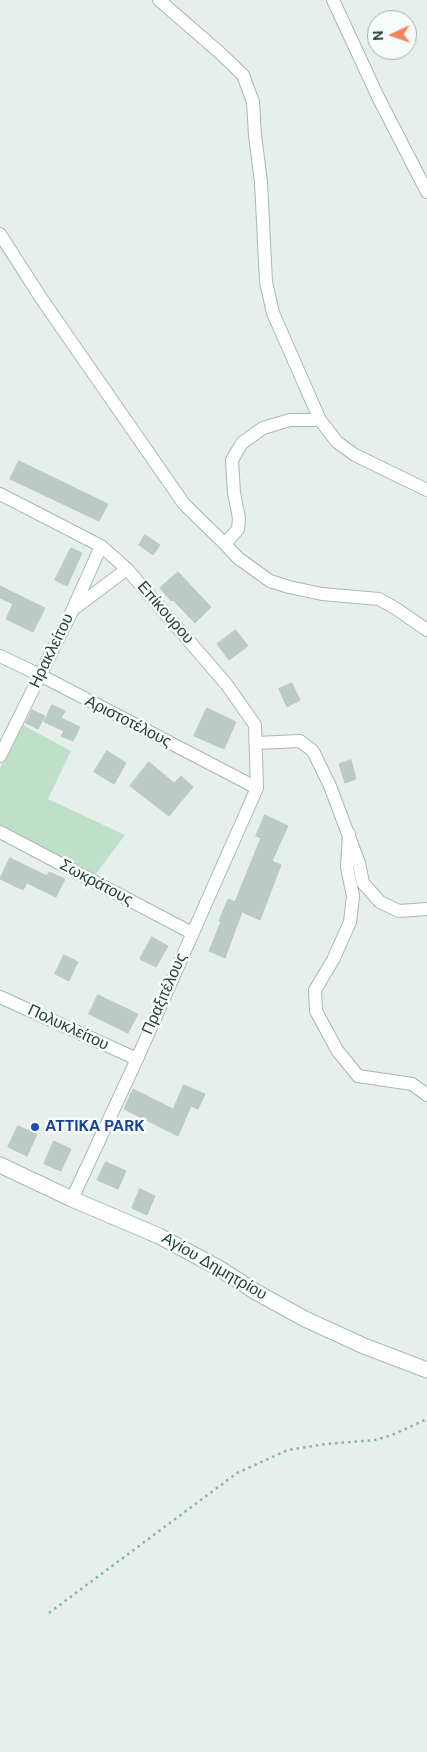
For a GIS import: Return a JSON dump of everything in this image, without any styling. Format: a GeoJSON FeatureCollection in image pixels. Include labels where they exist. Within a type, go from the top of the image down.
{"type":"FeatureCollection","features":[{"type":"Feature","properties":{"kind":"street"},"geometry":{"type":"LineString","coordinates":[[159,0],[243,75],[253,102],[268,290],[273,313],[320,420],[337,442],[355,455],[427,490]]}},
{"type":"Feature","properties":{"kind":"street"},"geometry":{"type":"LineString","coordinates":[[333,0],[379,99],[427,192]]}},
{"type":"Feature","properties":{"kind":"street"},"geometry":{"type":"LineString","coordinates":[[0,234],[41,298],[184,504],[238,558],[270,581],[289,587],[322,594],[379,599],[427,629]]}},
{"type":"Feature","properties":{"kind":"street"},"geometry":{"type":"LineString","coordinates":[[225,544],[238,529],[232,460],[242,443],[263,428],[290,420],[320,420]]}},
{"type":"Feature","properties":{"kind":"street","name":"Επίκουρου"},"geometry":{"type":"LineString","coordinates":[[0,494],[101,546],[127,569],[227,685],[255,725],[256,788]]}},
{"type":"Feature","properties":{"kind":"street","name":"Ηρακλείτου"},"geometry":{"type":"LineString","coordinates":[[0,756],[73,610],[101,546]]}},
{"type":"Feature","properties":{"kind":"street"},"geometry":{"type":"LineString","coordinates":[[73,610],[127,569]]}},
{"type":"Feature","properties":{"kind":"street","name":"Αριστοτέλους"},"geometry":{"type":"LineString","coordinates":[[0,656],[256,788]]}},
{"type":"Feature","properties":{"kind":"street"},"geometry":{"type":"LineString","coordinates":[[256,743],[300,741],[313,751],[330,786],[359,863],[363,883],[380,902],[399,911],[427,910]]}},
{"type":"Feature","properties":{"kind":"street","name":"Πραξιτέλους"},"geometry":{"type":"LineString","coordinates":[[72,1199],[137,1059],[256,788]]}},
{"type":"Feature","properties":{"kind":"street","name":"Σωκράτους"},"geometry":{"type":"LineString","coordinates":[[0,832],[192,933]]}},
{"type":"Feature","properties":{"kind":"street"},"geometry":{"type":"LineString","coordinates":[[348,834],[347,867],[353,896],[350,922],[333,960],[315,990],[316,1011],[337,1050],[358,1076],[412,1084],[427,1095]]}},
{"type":"Feature","properties":{"kind":"street","name":"Πολυκλείτου"},"geometry":{"type":"LineString","coordinates":[[0,997],[137,1059]]}},
{"type":"Feature","properties":{"kind":"street","name":"Αγίου Δημητρίου"},"geometry":{"type":"LineString","coordinates":[[0,1165],[72,1199],[159,1236],[217,1267],[256,1292],[305,1319],[364,1346],[427,1370]]}},
{"type":"Feature","properties":{"kind":"path"},"geometry":{"type":"LineString","coordinates":[[49,1613],[237,1473],[288,1450],[326,1444],[375,1440],[392,1435],[427,1419]]}},
{"type":"Feature","properties":{"kind":"green space"},"geometry":{"type":"Polygon","coordinates":[[[21,724],[71,751],[48,799],[125,835],[95,875],[0,825],[0,768],[21,724]]]}},
{"type":"Feature","properties":{"kind":"building"},"geometry":{"type":"Polygon","coordinates":[[[19,461],[108,504],[99,521],[10,479],[19,461]]]}},
{"type":"Feature","properties":{"kind":"building"},"geometry":{"type":"Polygon","coordinates":[[[145,535],[160,545],[153,555],[139,545],[145,535]]]}},
{"type":"Feature","properties":{"kind":"building"},"geometry":{"type":"Polygon","coordinates":[[[71,548],[82,553],[67,586],[55,580],[71,548]]]}},
{"type":"Feature","properties":{"kind":"building"},"geometry":{"type":"Polygon","coordinates":[[[178,572],[211,607],[195,623],[160,588],[178,572]]]}},
{"type":"Feature","properties":{"kind":"building"},"geometry":{"type":"Polygon","coordinates":[[[0,586],[45,608],[33,632],[6,619],[13,604],[0,598],[0,586]]]}},
{"type":"Feature","properties":{"kind":"building"},"geometry":{"type":"Polygon","coordinates":[[[236,630],[248,646],[229,660],[217,644],[236,630]]]}},
{"type":"Feature","properties":{"kind":"building"},"geometry":{"type":"Polygon","coordinates":[[[292,683],[300,700],[287,707],[279,689],[292,683]]]}},
{"type":"Feature","properties":{"kind":"building"},"geometry":{"type":"Polygon","coordinates":[[[52,705],[65,711],[61,718],[80,727],[73,741],[61,736],[64,731],[44,722],[52,705]]]}},
{"type":"Feature","properties":{"kind":"building"},"geometry":{"type":"Polygon","coordinates":[[[207,708],[236,722],[224,749],[194,736],[207,708]]]}},
{"type":"Feature","properties":{"kind":"building"},"geometry":{"type":"Polygon","coordinates":[[[32,710],[45,716],[38,729],[26,723],[32,710]]]}},
{"type":"Feature","properties":{"kind":"building"},"geometry":{"type":"Polygon","coordinates":[[[107,751],[126,763],[114,784],[94,772],[107,751]]]}},
{"type":"Feature","properties":{"kind":"building"},"geometry":{"type":"Polygon","coordinates":[[[351,760],[356,779],[345,783],[339,764],[351,760]]]}},
{"type":"Feature","properties":{"kind":"building"},"geometry":{"type":"Polygon","coordinates":[[[149,762],[174,783],[181,776],[193,787],[169,816],[130,786],[149,762]]]}},
{"type":"Feature","properties":{"kind":"building"},"geometry":{"type":"Polygon","coordinates":[[[265,815],[288,826],[272,861],[281,865],[260,920],[242,912],[225,958],[209,951],[228,899],[235,902],[261,838],[256,836],[265,815]]]}},
{"type":"Feature","properties":{"kind":"building"},"geometry":{"type":"Polygon","coordinates":[[[10,858],[47,876],[49,872],[65,879],[56,897],[27,883],[23,890],[0,879],[10,858]]]}},
{"type":"Feature","properties":{"kind":"building"},"geometry":{"type":"Polygon","coordinates":[[[152,937],[168,946],[156,967],[140,959],[152,937]]]}},
{"type":"Feature","properties":{"kind":"building"},"geometry":{"type":"Polygon","coordinates":[[[64,955],[78,962],[69,981],[55,974],[64,955]]]}},
{"type":"Feature","properties":{"kind":"building"},"geometry":{"type":"Polygon","coordinates":[[[98,995],[138,1014],[128,1033],[89,1014],[98,995]]]}},
{"type":"Feature","properties":{"kind":"building"},"geometry":{"type":"Polygon","coordinates":[[[184,1085],[205,1094],[198,1109],[191,1106],[178,1136],[124,1109],[133,1089],[173,1109],[184,1085]]]}},
{"type":"Feature","properties":{"kind":"building"},"geometry":{"type":"Polygon","coordinates":[[[18,1126],[37,1134],[27,1156],[8,1147],[18,1126]]]}},
{"type":"Feature","properties":{"kind":"building"},"geometry":{"type":"Polygon","coordinates":[[[54,1141],[71,1149],[61,1171],[44,1164],[54,1141]]]}},
{"type":"Feature","properties":{"kind":"building"},"geometry":{"type":"Polygon","coordinates":[[[106,1162],[126,1171],[118,1189],[97,1180],[106,1162]]]}},
{"type":"Feature","properties":{"kind":"building"},"geometry":{"type":"Polygon","coordinates":[[[140,1189],[155,1196],[147,1215],[132,1208],[140,1189]]]}},
{"type":"Feature","properties":{"kind":"place","name":"ATTIKA PARK"},"geometry":{"type":"Point","coordinates":[35,1127]}}]}
